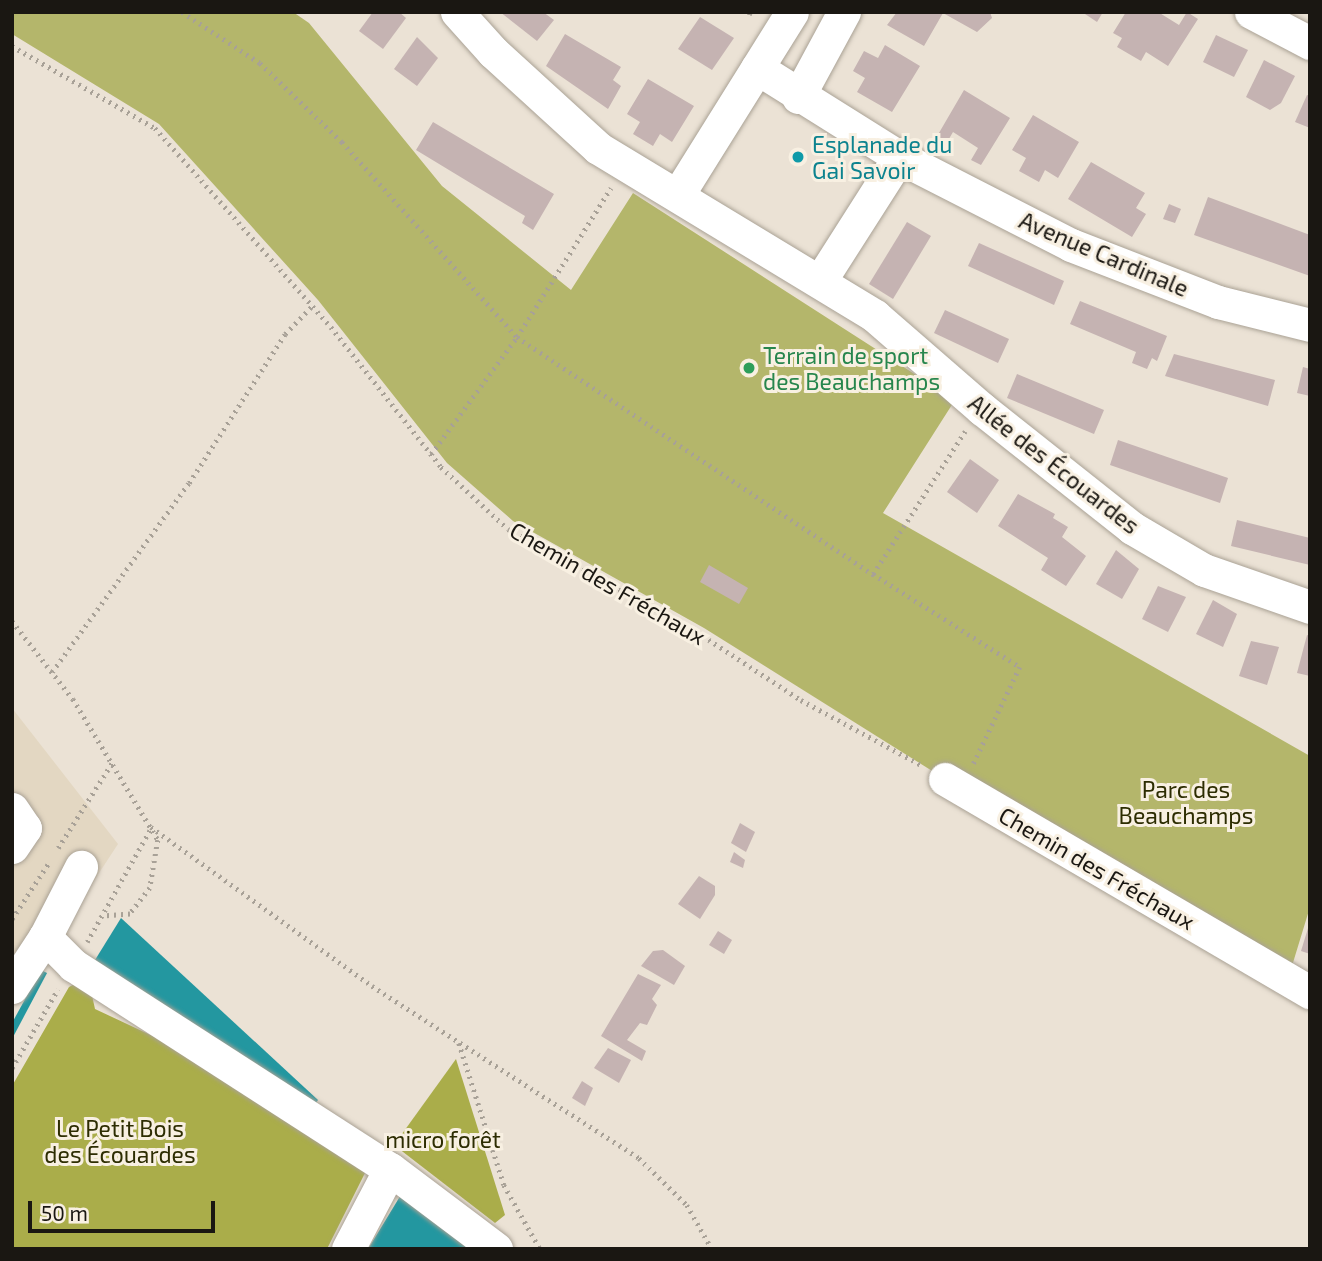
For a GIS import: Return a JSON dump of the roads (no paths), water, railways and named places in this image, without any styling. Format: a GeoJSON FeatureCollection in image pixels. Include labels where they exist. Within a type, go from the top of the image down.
{"type":"FeatureCollection","features":[{"type":"Feature","properties":{"kind":"street","name":"Allée des Écouardes"},"geometry":{"type":"LineString","coordinates":[[457,12],[493,52],[598,148],[679,193],[875,316],[980,407],[1132,528],[1204,570],[1310,607]]}},
{"type":"Feature","properties":{"kind":"street"},"geometry":{"type":"LineString","coordinates":[[679,193],[792,12]]}},
{"type":"Feature","properties":{"kind":"street"},"geometry":{"type":"LineString","coordinates":[[798,97],[844,12]]}},
{"type":"Feature","properties":{"kind":"street"},"geometry":{"type":"LineString","coordinates":[[1251,12],[1310,43]]}},
{"type":"Feature","properties":{"kind":"street","name":"Avenue Cardinale"},"geometry":{"type":"LineString","coordinates":[[757,68],[798,97],[898,157],[1071,245],[1218,302],[1310,325]]}},
{"type":"Feature","properties":{"kind":"street"},"geometry":{"type":"LineString","coordinates":[[820,281],[898,157]]}},
{"type":"Feature","properties":{"kind":"street","name":"Chemin des Fréchaux"},"geometry":{"type":"LineString","coordinates":[[953,784],[1310,992]]}},
{"type":"Feature","properties":{"kind":"street"},"geometry":{"type":"LineString","coordinates":[[12,809],[25,828],[12,846]]}},
{"type":"Feature","properties":{"kind":"street"},"geometry":{"type":"LineString","coordinates":[[12,987],[45,937],[81,867]]}},
{"type":"Feature","properties":{"kind":"street"},"geometry":{"type":"LineString","coordinates":[[45,937],[69,972],[390,1169],[496,1249]]}},
{"type":"Feature","properties":{"kind":"street"},"geometry":{"type":"LineString","coordinates":[[348,1249],[390,1169]]}},
{"type":"Feature","properties":{"kind":"water"},"geometry":{"type":"Polygon","coordinates":[[[121,918],[318,1100],[310,1111],[95,960],[121,918]]]}},
{"type":"Feature","properties":{"kind":"water"},"geometry":{"type":"Polygon","coordinates":[[[41,970],[47,973],[12,1039],[12,1023],[41,970]]]}},
{"type":"Feature","properties":{"kind":"water"},"geometry":{"type":"Polygon","coordinates":[[[402,1193],[480,1249],[368,1249],[402,1193]]]}},
{"type":"Feature","properties":{"kind":"place","name":"Esplanade du Gai Savoir"},"geometry":{"type":"Point","coordinates":[798,157]}},
{"type":"Feature","properties":{"kind":"place","name":"Terrain de sport des Beauchamps"},"geometry":{"type":"Point","coordinates":[749,368]}},
{"type":"Feature","properties":{"kind":"park label","name":"Parc des Beauchamps"},"geometry":{"type":"Point","coordinates":[1186,802]}},
{"type":"Feature","properties":{"kind":"park label","name":"micro forêt"},"geometry":{"type":"Point","coordinates":[443,1139]}},
{"type":"Feature","properties":{"kind":"park label","name":"Le Petit Bois des Écouardes"},"geometry":{"type":"Point","coordinates":[120,1141]}}]}
